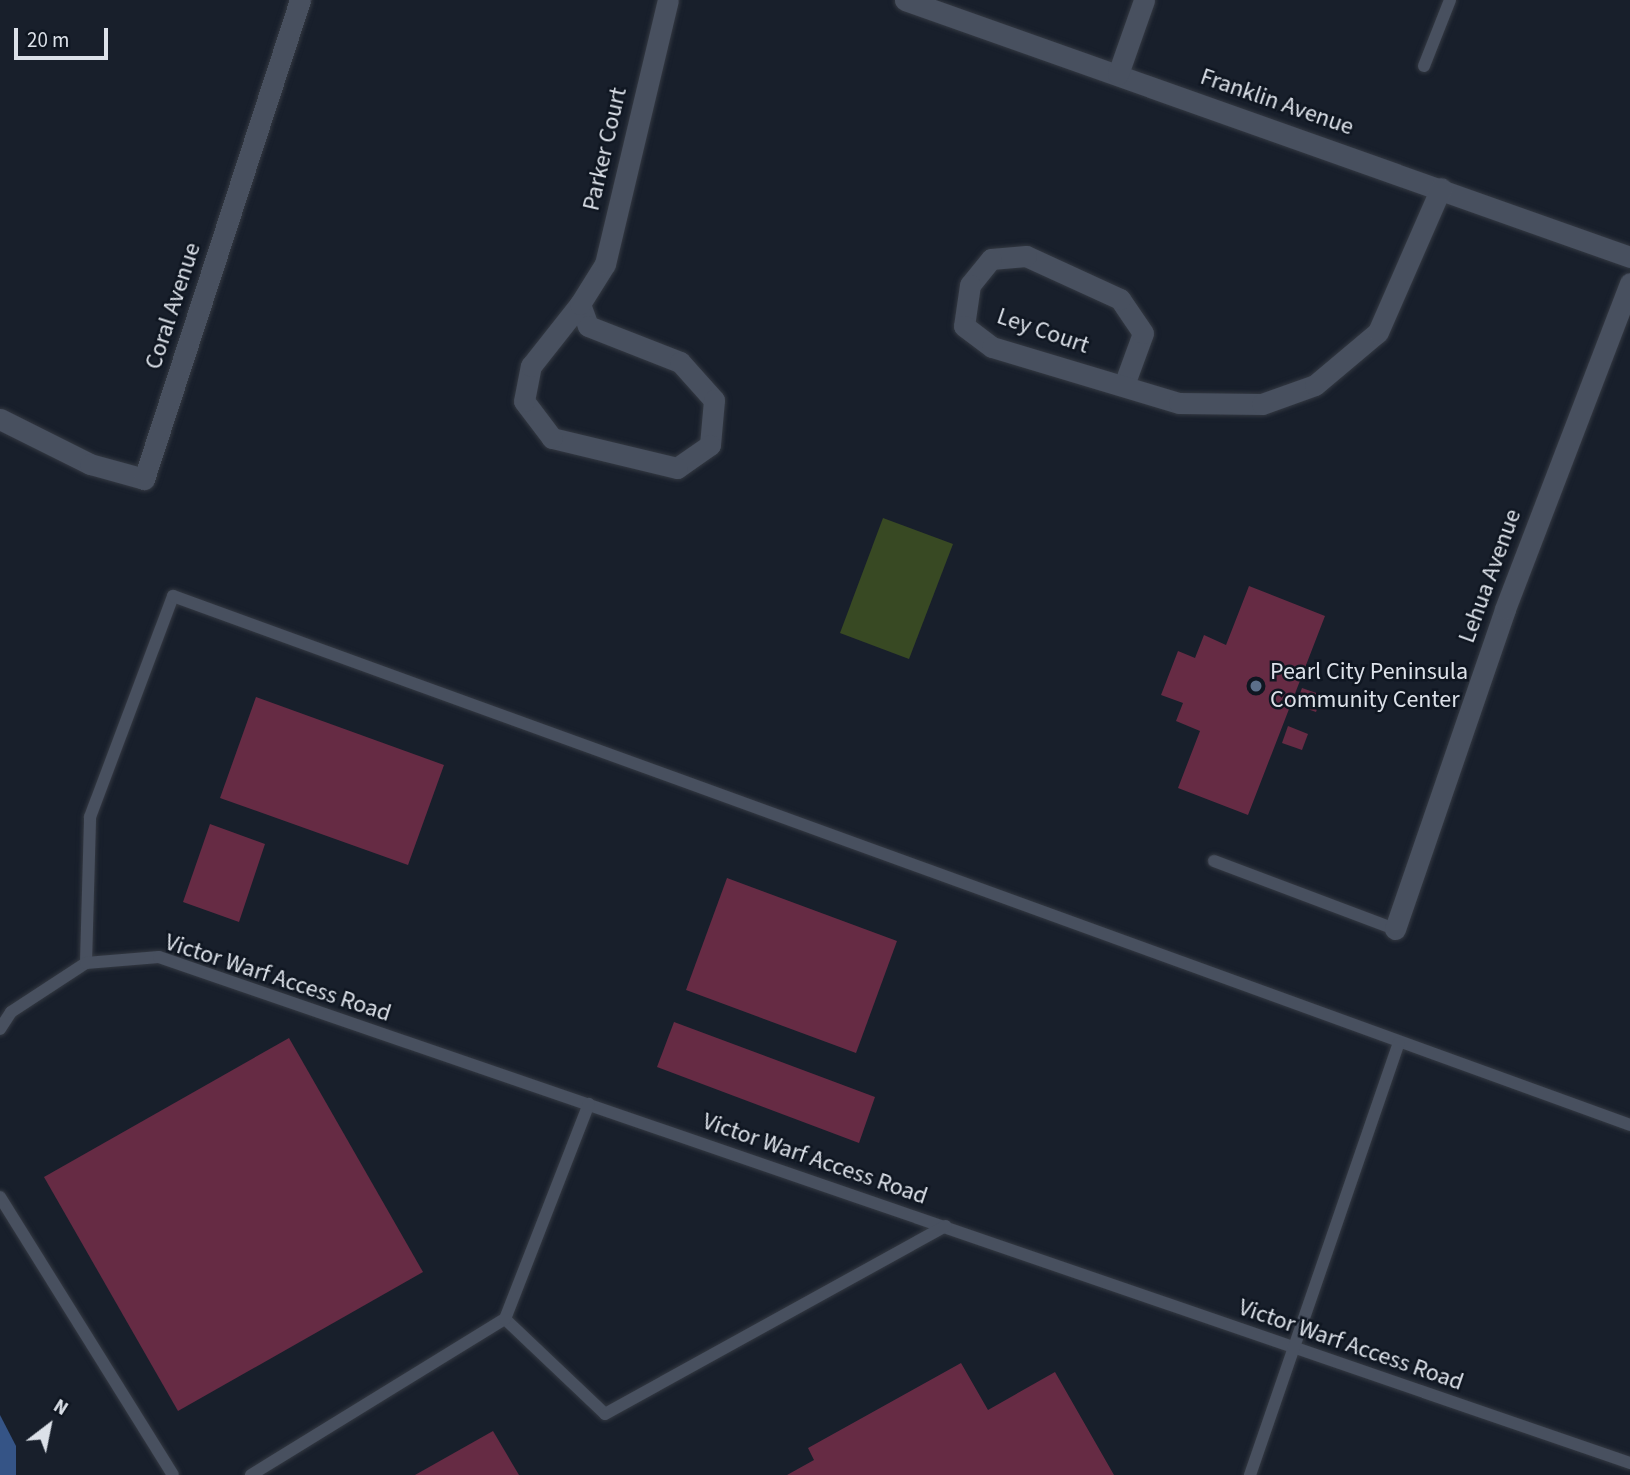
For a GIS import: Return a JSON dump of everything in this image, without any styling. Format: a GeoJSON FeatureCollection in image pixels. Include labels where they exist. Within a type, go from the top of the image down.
{"type":"FeatureCollection","features":[{"type":"Feature","properties":{"kind":"street","name":"Coral Avenue"},"geometry":{"type":"LineString","coordinates":[[0,419],[90,464],[144,479],[300,0]]}},
{"type":"Feature","properties":{"kind":"street","name":"Parker Court"},"geometry":{"type":"LineString","coordinates":[[580,304],[588,326],[680,362],[714,400],[710,445],[677,468],[552,438],[524,401],[531,366],[580,304],[605,264],[668,0]]}},
{"type":"Feature","properties":{"kind":"street","name":"Franklin Avenue"},"geometry":{"type":"LineString","coordinates":[[905,0],[1630,257]]}},
{"type":"Feature","properties":{"kind":"street"},"geometry":{"type":"LineString","coordinates":[[1118,74],[1144,0]]}},
{"type":"Feature","properties":{"kind":"street","name":"Ley Court"},"geometry":{"type":"LineString","coordinates":[[1124,385],[1143,333],[1120,299],[1026,257],[991,259],[970,285],[964,326],[992,347],[1179,403],[1235,408],[1289,397],[1339,371],[1393,309],[1441,188]]}},
{"type":"Feature","properties":{"kind":"street","name":"Lehua Avenue"},"geometry":{"type":"LineString","coordinates":[[1395,929],[1505,609],[1630,283]]}},
{"type":"Feature","properties":{"kind":"lane"},"geometry":{"type":"LineString","coordinates":[[1424,66],[1450,0]]}},
{"type":"Feature","properties":{"kind":"lane"},"geometry":{"type":"LineString","coordinates":[[86,962],[90,817],[173,596],[1630,1125]]}},
{"type":"Feature","properties":{"kind":"lane"},"geometry":{"type":"LineString","coordinates":[[1214,861],[1395,929]]}},
{"type":"Feature","properties":{"kind":"lane","name":"Victor Warf Access Road"},"geometry":{"type":"LineString","coordinates":[[0,1029],[11,1012],[86,962],[159,957],[1630,1463]]}},
{"type":"Feature","properties":{"kind":"lane"},"geometry":{"type":"LineString","coordinates":[[1250,1475],[1399,1043]]}},
{"type":"Feature","properties":{"kind":"lane"},"geometry":{"type":"LineString","coordinates":[[251,1475],[506,1319],[590,1104]]}},
{"type":"Feature","properties":{"kind":"lane"},"geometry":{"type":"LineString","coordinates":[[0,1198],[173,1475]]}},
{"type":"Feature","properties":{"kind":"lane"},"geometry":{"type":"LineString","coordinates":[[506,1319],[605,1414],[946,1226]]}},
{"type":"Feature","properties":{"kind":"green space"},"geometry":{"type":"Polygon","coordinates":[[[883,518],[953,544],[909,659],[840,633],[883,518]]]}},
{"type":"Feature","properties":{"kind":"water"},"geometry":{"type":"Polygon","coordinates":[[[0,1415],[16,1446],[16,1475],[0,1475],[0,1415]]]}},
{"type":"Feature","properties":{"kind":"building","name":"Pearl City Peninsula Community Center"},"geometry":{"type":"Polygon","coordinates":[[[1249,586],[1325,616],[1248,815],[1178,788],[1200,731],[1176,721],[1183,703],[1161,695],[1178,651],[1195,658],[1204,635],[1226,645],[1249,586]]]}},
{"type":"Feature","properties":{"kind":"building"},"geometry":{"type":"Polygon","coordinates":[[[1302,688],[1322,695],[1316,712],[1296,705],[1302,688]]]}},
{"type":"Feature","properties":{"kind":"building"},"geometry":{"type":"Polygon","coordinates":[[[256,697],[444,765],[408,865],[220,798],[256,697]]]}},
{"type":"Feature","properties":{"kind":"building"},"geometry":{"type":"Polygon","coordinates":[[[1288,726],[1308,734],[1302,750],[1282,743],[1288,726]]]}},
{"type":"Feature","properties":{"kind":"building"},"geometry":{"type":"Polygon","coordinates":[[[210,824],[265,844],[239,922],[183,902],[210,824]]]}},
{"type":"Feature","properties":{"kind":"building"},"geometry":{"type":"Polygon","coordinates":[[[727,878],[897,941],[856,1053],[686,990],[727,878]]]}},
{"type":"Feature","properties":{"kind":"building"},"geometry":{"type":"Polygon","coordinates":[[[674,1022],[875,1097],[859,1143],[657,1067],[674,1022]]]}},
{"type":"Feature","properties":{"kind":"building"},"geometry":{"type":"Polygon","coordinates":[[[289,1038],[423,1272],[178,1411],[44,1177],[289,1038]]]}},
{"type":"Feature","properties":{"kind":"building"},"geometry":{"type":"Polygon","coordinates":[[[961,1363],[988,1410],[1055,1372],[1114,1475],[787,1475],[814,1460],[808,1448],[961,1363]]]}},
{"type":"Feature","properties":{"kind":"building"},"geometry":{"type":"Polygon","coordinates":[[[493,1431],[519,1475],[415,1475],[493,1431]]]}},
{"type":"Feature","properties":{"kind":"place","name":"Pearl City Peninsula Community Center"},"geometry":{"type":"Point","coordinates":[1256,686]}}]}
